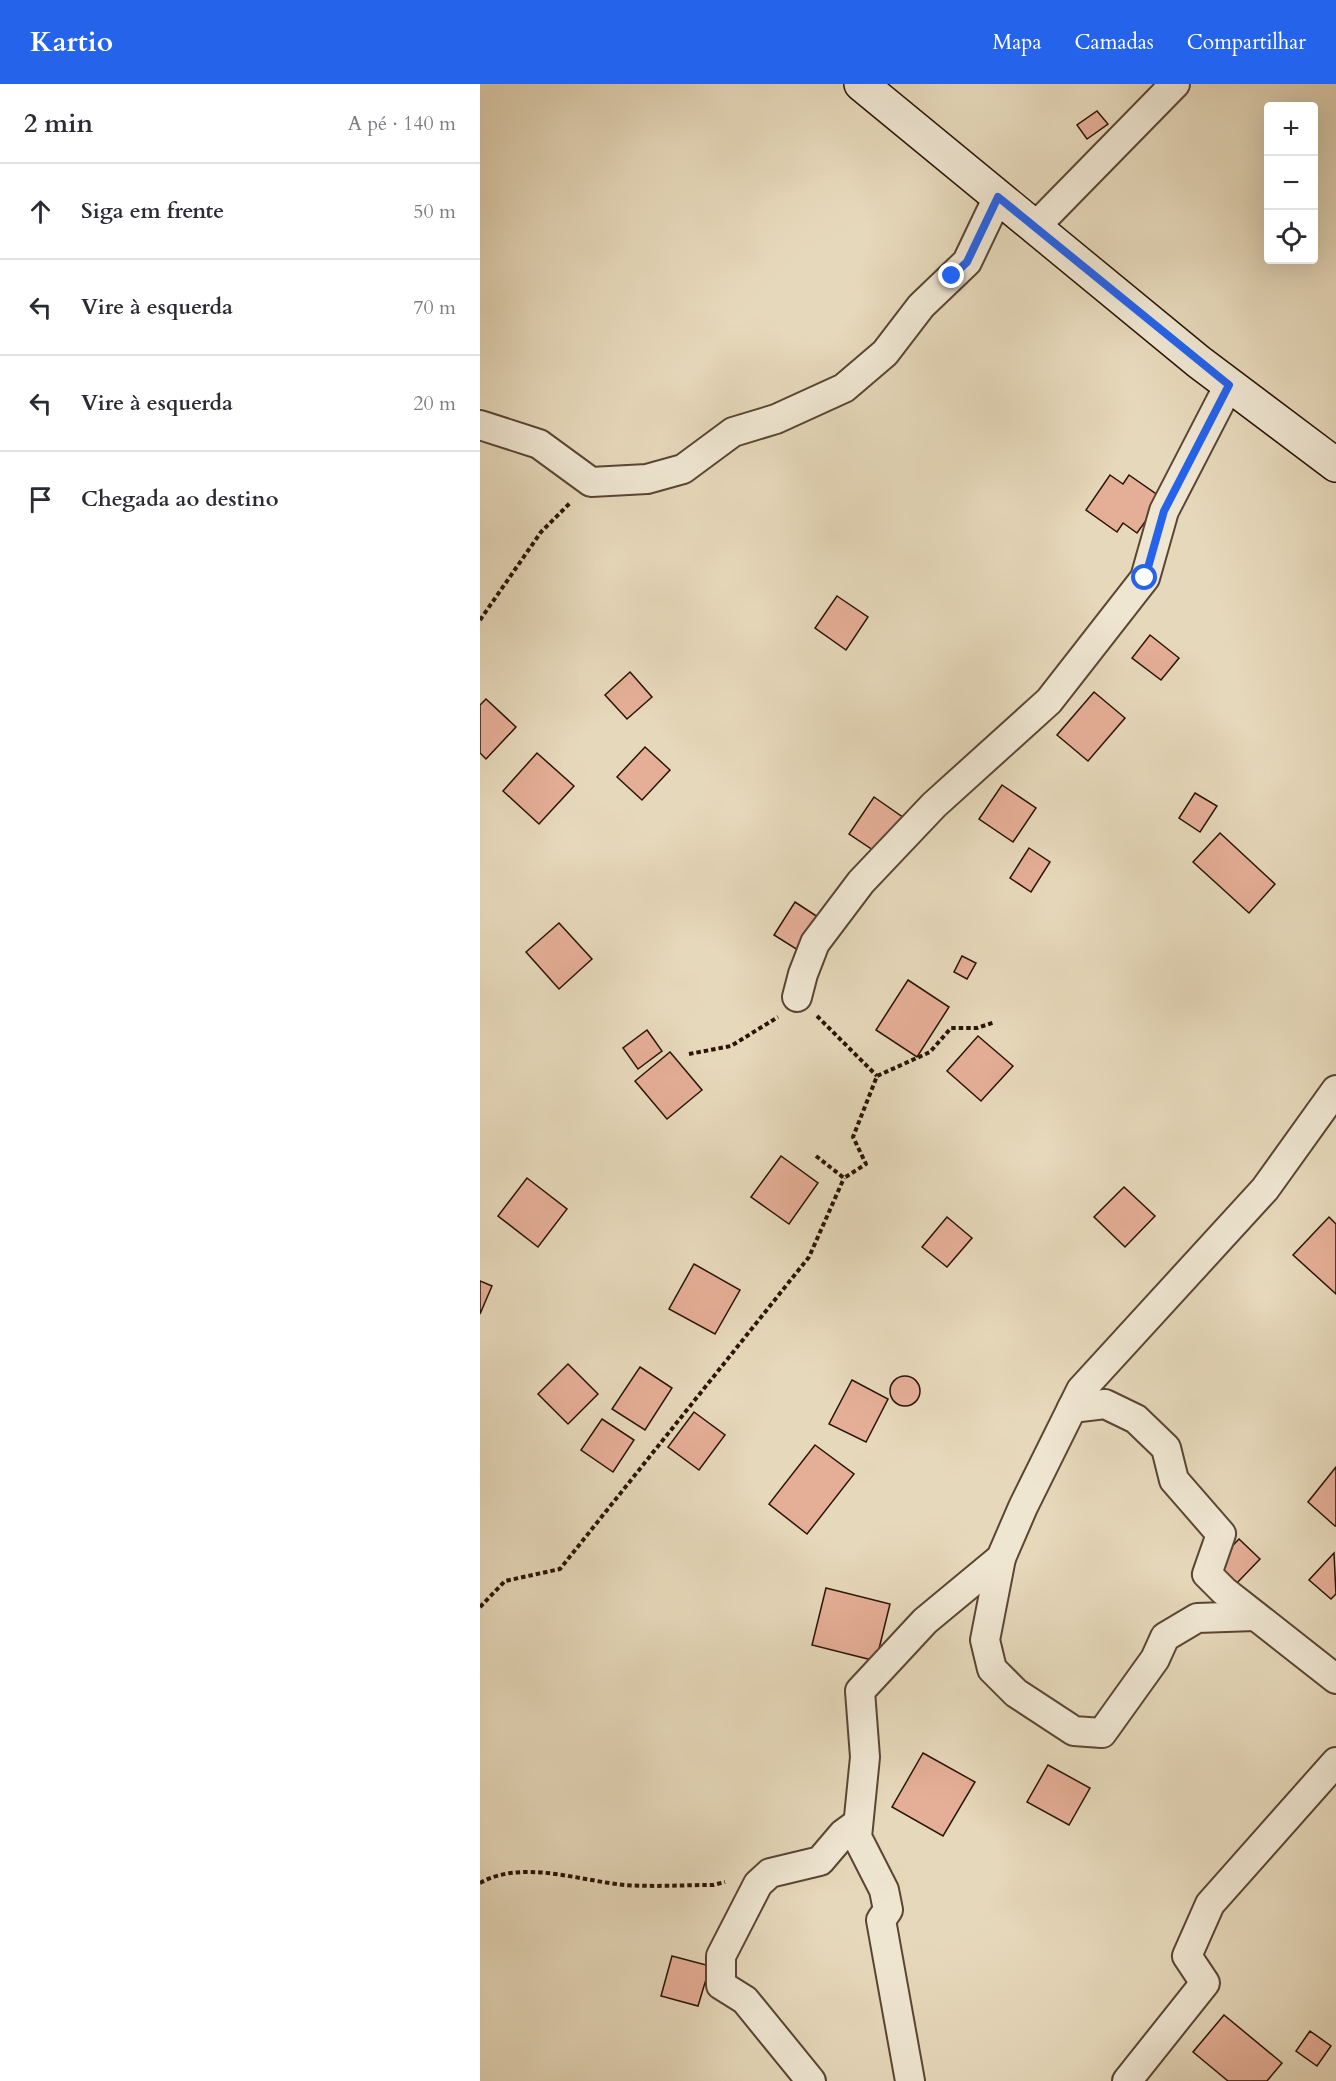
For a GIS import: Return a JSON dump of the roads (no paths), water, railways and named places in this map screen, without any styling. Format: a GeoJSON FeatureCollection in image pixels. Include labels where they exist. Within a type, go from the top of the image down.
{"type":"FeatureCollection","features":[{"type":"Feature","properties":{"kind":"main road"},"geometry":{"type":"LineString","coordinates":[[861,84],[1229,385],[1336,465]]}},
{"type":"Feature","properties":{"kind":"street"},"geometry":{"type":"LineString","coordinates":[[1035,227],[1176,84]]}},
{"type":"Feature","properties":{"kind":"street"},"geometry":{"type":"LineString","coordinates":[[480,425],[539,444],[591,482],[648,480],[683,469],[733,432],[776,418],[844,388],[885,353],[921,306],[967,262],[998,197]]}},
{"type":"Feature","properties":{"kind":"street"},"geometry":{"type":"LineString","coordinates":[[797,996],[802,974],[815,943],[861,882],[934,805],[1048,701],[1145,578],[1164,511],[1229,385]]}},
{"type":"Feature","properties":{"kind":"street"},"geometry":{"type":"LineString","coordinates":[[1255,1616],[1197,1618],[1165,1637],[1155,1659],[1102,1733],[1074,1731],[1016,1693],[992,1669],[984,1640],[1001,1558],[1081,1390],[1265,1189],[1336,1090]]}},
{"type":"Feature","properties":{"kind":"street"},"geometry":{"type":"LineString","coordinates":[[1072,1408],[1105,1404],[1136,1419],[1166,1448],[1174,1480],[1221,1534],[1207,1574],[1255,1616],[1336,1678]]}},
{"type":"Feature","properties":{"kind":"street"},"geometry":{"type":"LineString","coordinates":[[910,2081],[882,1920],[888,1910],[884,1890],[857,1837],[865,1757],[860,1692],[926,1621],[1001,1558]]}},
{"type":"Feature","properties":{"kind":"street"},"geometry":{"type":"LineString","coordinates":[[1127,2081],[1205,1983],[1186,1956],[1210,1904],[1336,1762]]}},
{"type":"Feature","properties":{"kind":"street"},"geometry":{"type":"LineString","coordinates":[[811,2081],[745,2000],[721,1985],[721,1956],[758,1884],[770,1873],[820,1861],[843,1834],[858,1823]]}}]}
